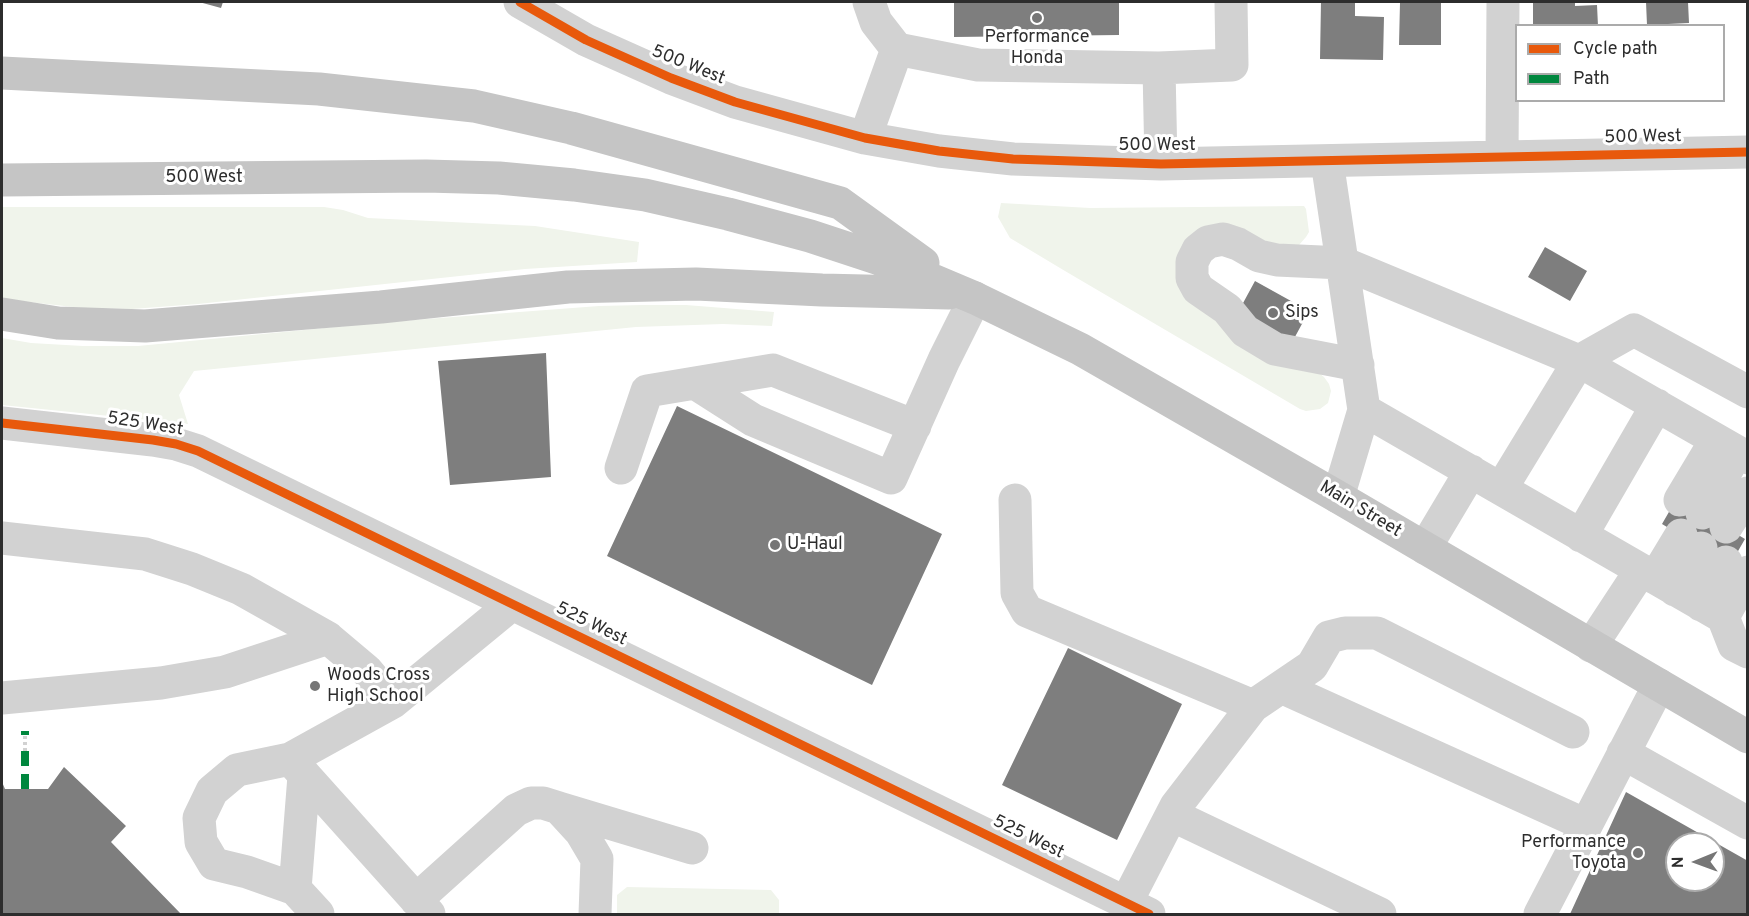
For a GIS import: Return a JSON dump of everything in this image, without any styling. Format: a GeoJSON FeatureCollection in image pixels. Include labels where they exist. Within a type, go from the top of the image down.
{"type":"FeatureCollection","features":[{"type":"Feature","properties":{"kind":"main road"},"geometry":{"type":"LineString","coordinates":[[2,73],[331,90],[474,106],[571,128],[840,203],[970,296]]}},
{"type":"Feature","properties":{"kind":"main road","name":"500 West"},"geometry":{"type":"LineString","coordinates":[[2,180],[426,176],[499,178],[574,185],[645,195],[810,236],[892,263],[970,296]]}},
{"type":"Feature","properties":{"kind":"main road"},"geometry":{"type":"LineString","coordinates":[[2,314],[58,323],[145,326],[381,307],[568,287],[696,284],[970,296]]}},
{"type":"Feature","properties":{"kind":"main road","name":"Main Street"},"geometry":{"type":"LineString","coordinates":[[970,296],[1090,355],[1748,737]]}},
{"type":"Feature","properties":{"kind":"street"},"geometry":{"type":"LineString","coordinates":[[869,2],[876,22],[897,49],[978,65],[1159,68],[1232,65],[1231,2]]}},
{"type":"Feature","properties":{"kind":"street"},"geometry":{"type":"LineString","coordinates":[[1502,157],[1503,2]]}},
{"type":"Feature","properties":{"kind":"street","name":"500 West"},"geometry":{"type":"LineString","coordinates":[[538,7],[586,40],[671,78],[735,102],[865,138],[939,151],[1013,159],[1161,164],[1748,152]]}},
{"type":"Feature","properties":{"kind":"street"},"geometry":{"type":"LineString","coordinates":[[865,138],[897,49]]}},
{"type":"Feature","properties":{"kind":"street"},"geometry":{"type":"LineString","coordinates":[[1159,68],[1161,164]]}},
{"type":"Feature","properties":{"kind":"street"},"geometry":{"type":"LineString","coordinates":[[1328,160],[1364,410],[1338,497]]}},
{"type":"Feature","properties":{"kind":"street"},"geometry":{"type":"LineString","coordinates":[[1358,365],[1275,349],[1245,331],[1227,309],[1198,289],[1192,278],[1192,262],[1198,250],[1208,242],[1223,239],[1238,244],[1259,256],[1277,260],[1343,263],[1580,361],[1734,450],[1707,571],[1734,645],[1748,652]]}},
{"type":"Feature","properties":{"kind":"street"},"geometry":{"type":"LineString","coordinates":[[695,383],[753,420],[891,478],[970,296]]}},
{"type":"Feature","properties":{"kind":"street"},"geometry":{"type":"LineString","coordinates":[[1501,489],[1580,361],[1634,330],[1748,392]]}},
{"type":"Feature","properties":{"kind":"street"},"geometry":{"type":"LineString","coordinates":[[621,468],[647,391],[773,370],[915,426]]}},
{"type":"Feature","properties":{"kind":"street"},"geometry":{"type":"LineString","coordinates":[[1581,536],[1657,405]]}},
{"type":"Feature","properties":{"kind":"street"},"geometry":{"type":"LineString","coordinates":[[1364,410],[1581,536],[1707,571]]}},
{"type":"Feature","properties":{"kind":"street","name":"525 West"},"geometry":{"type":"LineString","coordinates":[[2,423],[153,440],[198,451],[1137,909]]}},
{"type":"Feature","properties":{"kind":"street"},"geometry":{"type":"LineString","coordinates":[[1425,548],[1470,471]]}},
{"type":"Feature","properties":{"kind":"street"},"geometry":{"type":"LineString","coordinates":[[1591,646],[1707,571],[1748,493]]}},
{"type":"Feature","properties":{"kind":"street"},"geometry":{"type":"LineString","coordinates":[[1015,500],[1017,593],[1027,611],[1253,706]]}},
{"type":"Feature","properties":{"kind":"street"},"geometry":{"type":"LineString","coordinates":[[2,538],[145,554],[241,588],[328,638],[366,670],[393,702]]}},
{"type":"Feature","properties":{"kind":"street"},"geometry":{"type":"LineString","coordinates":[[318,915],[295,889],[247,872],[214,864],[201,842],[199,818],[212,791],[237,770],[297,768],[393,702],[511,605]]}},
{"type":"Feature","properties":{"kind":"street"},"geometry":{"type":"LineString","coordinates":[[1137,909],[1176,806],[1253,706],[1312,666],[1329,638],[1345,633],[1377,633],[1573,732]]}},
{"type":"Feature","properties":{"kind":"street"},"geometry":{"type":"LineString","coordinates":[[2,698],[161,682],[225,672],[328,638]]}},
{"type":"Feature","properties":{"kind":"street"},"geometry":{"type":"LineString","coordinates":[[1540,915],[1659,685]]}},
{"type":"Feature","properties":{"kind":"street"},"geometry":{"type":"LineString","coordinates":[[1281,687],[1586,825]]}},
{"type":"Feature","properties":{"kind":"street"},"geometry":{"type":"LineString","coordinates":[[1623,753],[1748,823]]}},
{"type":"Feature","properties":{"kind":"street"},"geometry":{"type":"LineString","coordinates":[[295,889],[297,768]]}},
{"type":"Feature","properties":{"kind":"street"},"geometry":{"type":"LineString","coordinates":[[297,768],[422,907],[516,810],[531,803],[543,803],[692,848]]}},
{"type":"Feature","properties":{"kind":"street"},"geometry":{"type":"LineString","coordinates":[[559,808],[581,832],[597,859],[595,915]]}},
{"type":"Feature","properties":{"kind":"street"},"geometry":{"type":"LineString","coordinates":[[1172,815],[1380,915]]}},
{"type":"Feature","properties":{"kind":"path"},"geometry":{"type":"LineString","coordinates":[[25,735],[25,751]]}},
{"type":"Feature","properties":{"kind":"shaded area"},"geometry":{"type":"Polygon","coordinates":[[[1001,203],[1090,208],[1304,206],[1309,232],[1299,245],[1182,256],[1324,377],[1331,391],[1328,403],[1320,409],[1306,411],[1300,409],[1010,238],[998,217],[1001,203]]]}},
{"type":"Feature","properties":{"kind":"shaded area"},"geometry":{"type":"Polygon","coordinates":[[[2,207],[324,207],[368,218],[535,226],[639,242],[637,262],[525,269],[198,304],[132,309],[82,308],[2,299],[2,207]]]}},
{"type":"Feature","properties":{"kind":"shaded area"},"geometry":{"type":"Polygon","coordinates":[[[686,305],[774,312],[772,326],[723,324],[636,327],[194,371],[179,395],[188,424],[2,405],[2,338],[31,343],[138,346],[387,322],[599,306],[686,305]]]}},
{"type":"Feature","properties":{"kind":"shaded area"},"geometry":{"type":"Polygon","coordinates":[[[627,887],[771,890],[779,900],[779,914],[617,914],[617,895],[627,887]]]}},
{"type":"Feature","properties":{"kind":"building"},"geometry":{"type":"Polygon","coordinates":[[[199,2],[223,2],[221,8],[199,2]]]}},
{"type":"Feature","properties":{"kind":"building","name":"Performance Honda"},"geometry":{"type":"Polygon","coordinates":[[[954,2],[1119,2],[1119,35],[954,37],[954,2]]]}},
{"type":"Feature","properties":{"kind":"building"},"geometry":{"type":"Polygon","coordinates":[[[1321,2],[1355,2],[1355,16],[1384,17],[1383,60],[1320,59],[1321,2]]]}},
{"type":"Feature","properties":{"kind":"building"},"geometry":{"type":"Polygon","coordinates":[[[1441,2],[1441,45],[1399,45],[1400,3],[1441,2]]]}},
{"type":"Feature","properties":{"kind":"building"},"geometry":{"type":"Polygon","coordinates":[[[1533,2],[1575,2],[1575,6],[1597,5],[1598,24],[1533,24],[1533,2]]]}},
{"type":"Feature","properties":{"kind":"building"},"geometry":{"type":"Polygon","coordinates":[[[1646,2],[1688,2],[1689,23],[1647,24],[1646,2]]]}},
{"type":"Feature","properties":{"kind":"building"},"geometry":{"type":"Polygon","coordinates":[[[1545,247],[1587,271],[1570,301],[1528,277],[1545,247]]]}},
{"type":"Feature","properties":{"kind":"building","name":"Sips"},"geometry":{"type":"Polygon","coordinates":[[[1255,281],[1309,311],[1290,346],[1236,316],[1255,281]]]}},
{"type":"Feature","properties":{"kind":"building"},"geometry":{"type":"Polygon","coordinates":[[[546,353],[551,477],[450,485],[438,361],[546,353]]]}},
{"type":"Feature","properties":{"kind":"building","name":"U-Haul"},"geometry":{"type":"Polygon","coordinates":[[[677,406],[942,534],[872,685],[607,556],[677,406]]]}},
{"type":"Feature","properties":{"kind":"building"},"geometry":{"type":"Polygon","coordinates":[[[1677,498],[1745,539],[1730,565],[1662,524],[1677,498]]]}},
{"type":"Feature","properties":{"kind":"building"},"geometry":{"type":"Polygon","coordinates":[[[1068,648],[1182,704],[1117,840],[1002,785],[1068,648]]]}},
{"type":"Feature","properties":{"kind":"building"},"geometry":{"type":"Polygon","coordinates":[[[64,767],[126,826],[111,842],[181,914],[2,914],[2,782],[5,789],[48,789],[64,767]]]}},
{"type":"Feature","properties":{"kind":"building","name":"Performance Toyota"},"geometry":{"type":"Polygon","coordinates":[[[1626,792],[1697,832],[1665,832],[1665,892],[1725,892],[1725,848],[1748,861],[1748,914],[1570,914],[1626,792]]]}},
{"type":"Feature","properties":{"kind":"marked path"},"geometry":{"type":"LineString","coordinates":[[25,751],[25,789]]}},
{"type":"Feature","properties":{"kind":"cycle path"},"geometry":{"type":"LineString","coordinates":[[520,2],[586,40],[671,78],[735,102],[865,138],[939,151],[1013,159],[1161,164],[1748,152]]}},
{"type":"Feature","properties":{"kind":"cycle path"},"geometry":{"type":"LineString","coordinates":[[2,423],[153,440],[198,451],[1149,914]]}},
{"type":"Feature","properties":{"kind":"place","name":"Performance Honda"},"geometry":{"type":"Point","coordinates":[1037,18]}},
{"type":"Feature","properties":{"kind":"place","name":"Sips"},"geometry":{"type":"Point","coordinates":[1273,313]}},
{"type":"Feature","properties":{"kind":"place","name":"U-Haul"},"geometry":{"type":"Point","coordinates":[775,545]}},
{"type":"Feature","properties":{"kind":"place","name":"Woods Cross High School"},"geometry":{"type":"Point","coordinates":[315,686]}},
{"type":"Feature","properties":{"kind":"place","name":"Performance Toyota"},"geometry":{"type":"Point","coordinates":[1638,853]}}]}
